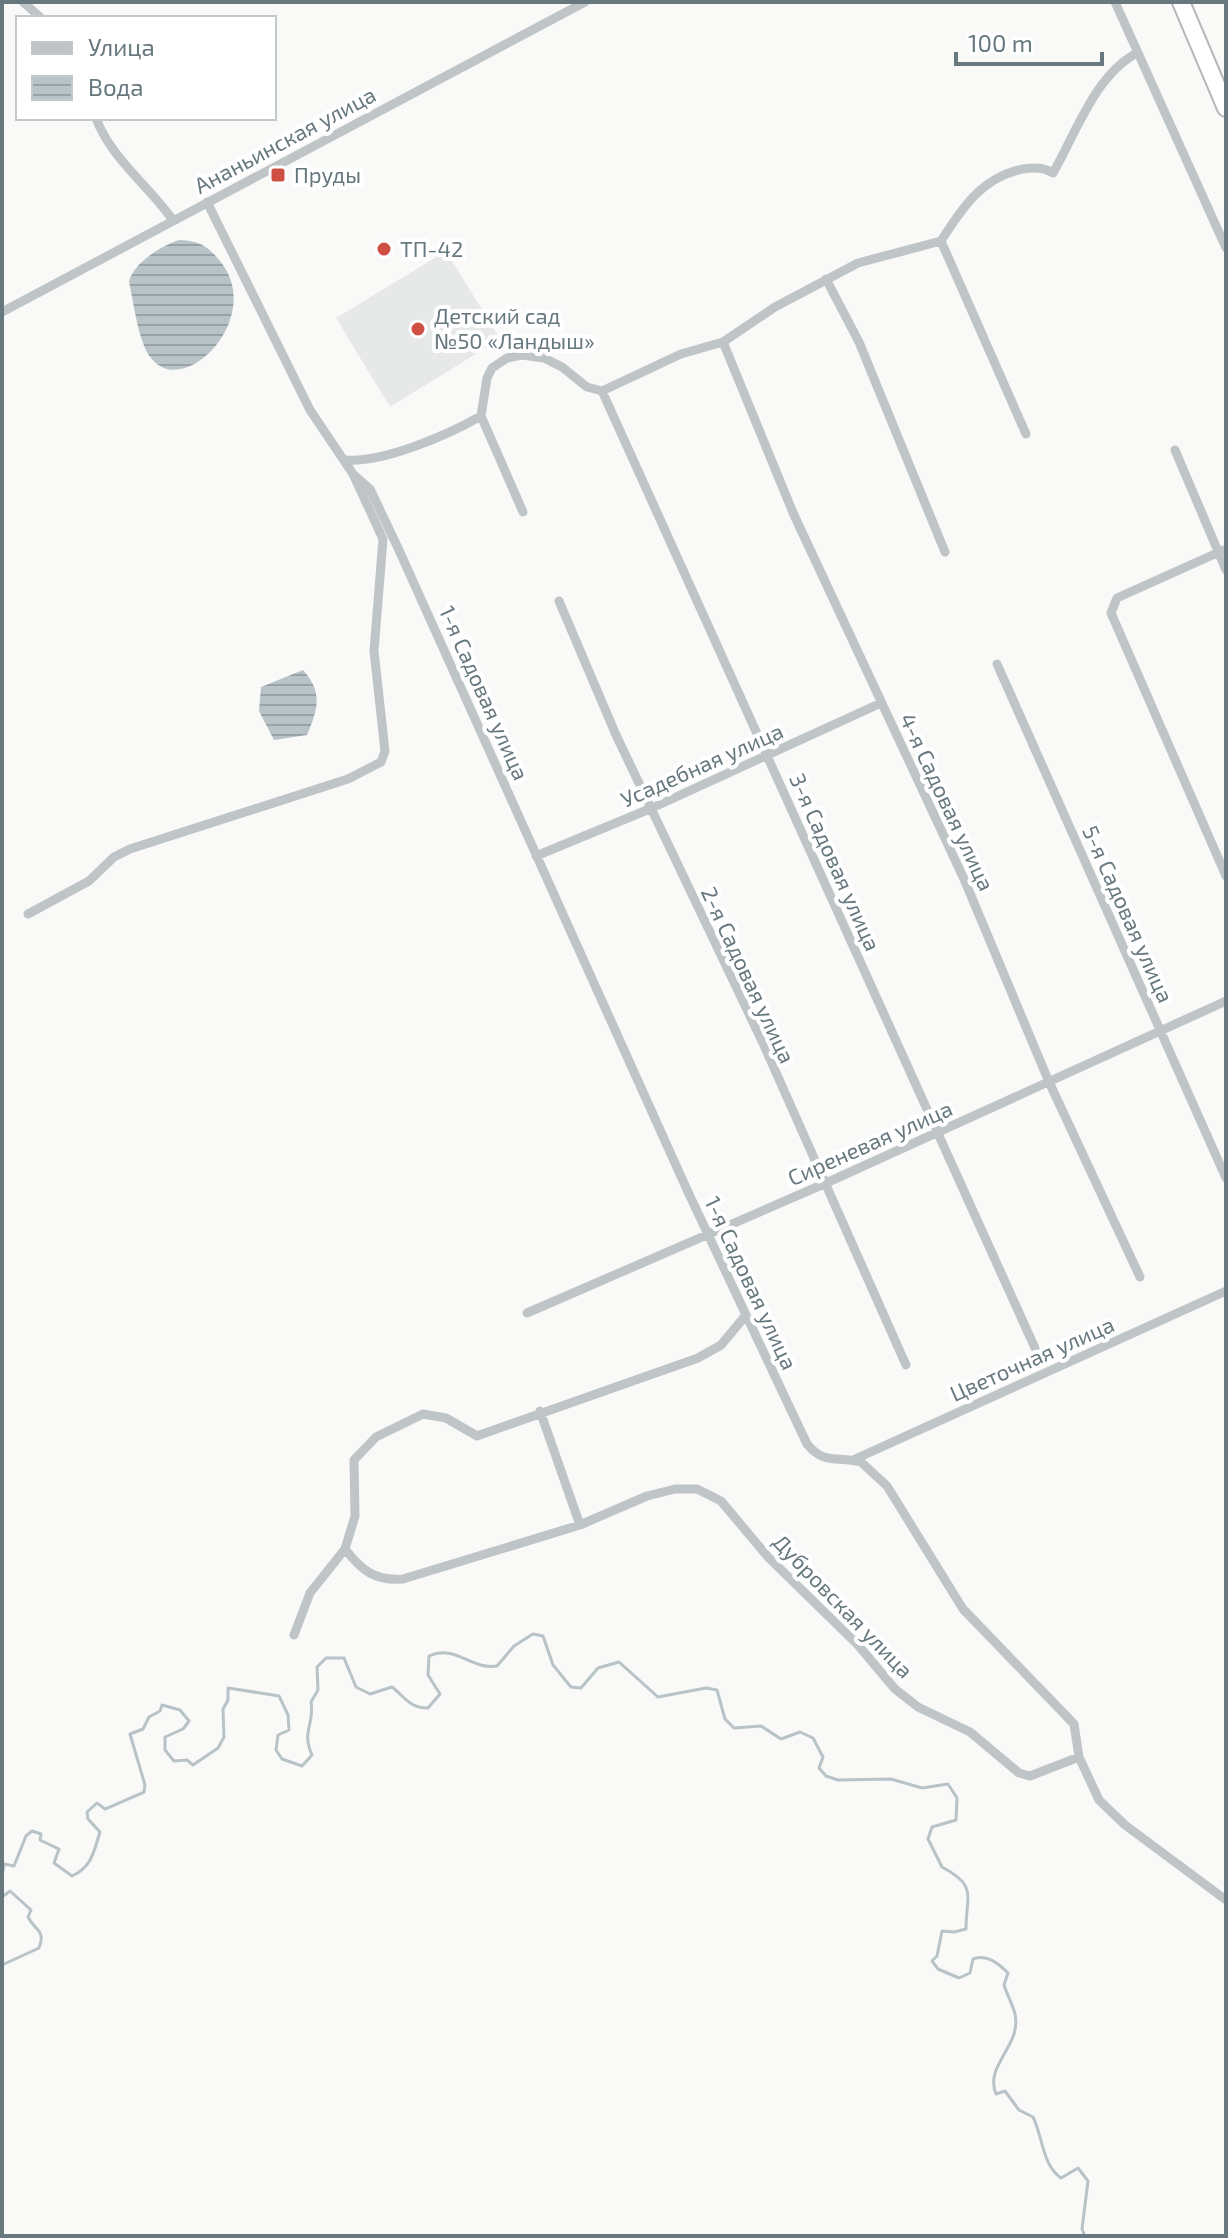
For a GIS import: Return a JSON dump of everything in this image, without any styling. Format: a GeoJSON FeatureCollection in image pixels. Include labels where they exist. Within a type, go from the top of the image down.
{"type":"FeatureCollection","features":[{"type":"Feature","properties":{"kind":"highway"},"geometry":{"type":"LineString","coordinates":[[1173,2],[1218,90]]}},
{"type":"Feature","properties":{"kind":"highway"},"geometry":{"type":"LineString","coordinates":[[1181,2],[1226,108]]}},
{"type":"Feature","properties":{"kind":"street"},"geometry":{"type":"LineString","coordinates":[[23,2],[39,16]]}},
{"type":"Feature","properties":{"kind":"street","name":"Ананьинская улица"},"geometry":{"type":"LineString","coordinates":[[2,312],[585,2]]}},
{"type":"Feature","properties":{"kind":"street"},"geometry":{"type":"LineString","coordinates":[[1115,2],[1226,248]]}},
{"type":"Feature","properties":{"kind":"street"},"geometry":{"type":"LineString","coordinates":[[523,512],[481,416],[487,378],[492,368],[507,358],[522,355],[544,358],[562,367],[587,387],[602,391],[681,354],[723,342],[757,318],[858,263],[941,241],[971,199],[990,181],[1024,169],[1047,169],[1053,173],[1105,80],[1117,66],[1137,53]]}},
{"type":"Feature","properties":{"kind":"street"},"geometry":{"type":"LineString","coordinates":[[97,120],[114,151],[152,191],[172,219]]}},
{"type":"Feature","properties":{"kind":"street"},"geometry":{"type":"LineString","coordinates":[[28,914],[89,881],[114,857],[130,849],[348,779],[381,762],[385,751],[374,651],[383,539],[346,460],[294,381],[207,202]]}},
{"type":"Feature","properties":{"kind":"street"},"geometry":{"type":"LineString","coordinates":[[941,241],[1026,434]]}},
{"type":"Feature","properties":{"kind":"street"},"geometry":{"type":"LineString","coordinates":[[826,279],[859,342],[945,552]]}},
{"type":"Feature","properties":{"kind":"street","name":"4-я Садовая улица"},"geometry":{"type":"LineString","coordinates":[[723,342],[794,515],[964,879],[1049,1082],[1140,1277]]}},
{"type":"Feature","properties":{"kind":"street","name":"3-я Садовая улица"},"geometry":{"type":"LineString","coordinates":[[602,391],[983,1241],[1035,1348]]}},
{"type":"Feature","properties":{"kind":"street"},"geometry":{"type":"LineString","coordinates":[[346,460],[362,461],[378,456],[441,435],[481,416]]}},
{"type":"Feature","properties":{"kind":"street"},"geometry":{"type":"LineString","coordinates":[[1175,450],[1223,550],[1226,570]]}},
{"type":"Feature","properties":{"kind":"street","name":"1-я Садовая улица"},"geometry":{"type":"LineString","coordinates":[[353,474],[370,489],[397,546],[807,1444],[817,1456],[827,1461],[853,1460],[870,1468],[887,1486],[963,1609],[1074,1724],[1079,1757],[1099,1800],[1125,1825],[1226,1900]]}},
{"type":"Feature","properties":{"kind":"street"},"geometry":{"type":"LineString","coordinates":[[383,539],[397,546]]}},
{"type":"Feature","properties":{"kind":"street"},"geometry":{"type":"LineString","coordinates":[[1223,550],[1123,595],[1113,603],[1111,613],[1226,876]]}},
{"type":"Feature","properties":{"kind":"street","name":"2-я Садовая улица"},"geometry":{"type":"LineString","coordinates":[[559,601],[616,735],[762,1041],[906,1365]]}},
{"type":"Feature","properties":{"kind":"street","name":"5-я Садовая улица"},"geometry":{"type":"LineString","coordinates":[[997,664],[1158,1032],[1226,1178]]}},
{"type":"Feature","properties":{"kind":"street","name":"Усадебная улица"},"geometry":{"type":"LineString","coordinates":[[536,856],[652,808],[881,703]]}},
{"type":"Feature","properties":{"kind":"street","name":"Сиреневая улица"},"geometry":{"type":"LineString","coordinates":[[527,1313],[824,1184],[1226,1001]]}},
{"type":"Feature","properties":{"kind":"street","name":"Цветочная улица"},"geometry":{"type":"LineString","coordinates":[[853,1460],[1226,1291]]}},
{"type":"Feature","properties":{"kind":"street"},"geometry":{"type":"LineString","coordinates":[[294,1635],[310,1593],[345,1549],[355,1516],[354,1460],[376,1437],[423,1414],[446,1418],[477,1436],[540,1411],[698,1358],[721,1345],[746,1315]]}},
{"type":"Feature","properties":{"kind":"street"},"geometry":{"type":"LineString","coordinates":[[540,1411],[580,1525]]}},
{"type":"Feature","properties":{"kind":"street","name":"Дубровская улица"},"geometry":{"type":"LineString","coordinates":[[345,1549],[371,1576],[384,1581],[403,1579],[580,1525],[647,1496],[675,1489],[697,1489],[721,1501],[768,1557],[858,1645],[895,1689],[918,1707],[970,1732],[1019,1773],[1030,1776],[1079,1757]]}},
{"type":"Feature","properties":{"kind":"shaded area","name":"Детский сад №50 «Ландыш»"},"geometry":{"type":"Polygon","coordinates":[[[446,251],[500,339],[390,407],[336,318],[446,251]]]}},
{"type":"Feature","properties":{"kind":"water"},"geometry":{"type":"Polygon","coordinates":[[[179,240],[202,245],[220,261],[232,283],[233,306],[227,328],[215,347],[199,361],[182,369],[165,368],[151,358],[137,322],[129,282],[136,268],[149,256],[179,240]]]}},
{"type":"Feature","properties":{"kind":"water"},"geometry":{"type":"Polygon","coordinates":[[[303,670],[314,686],[317,701],[307,735],[274,740],[259,711],[261,687],[303,670]]]}},
{"type":"Feature","properties":{"kind":"waterway"},"geometry":{"type":"LineString","coordinates":[[2,1877],[4,1864],[14,1866],[26,1836],[32,1831],[41,1834],[40,1840],[59,1849],[54,1863],[72,1876],[84,1868],[100,1832],[88,1819],[87,1812],[97,1803],[105,1809],[144,1792],[145,1785],[130,1734],[143,1729],[149,1717],[160,1711],[162,1705],[180,1710],[189,1721],[183,1729],[165,1737],[165,1750],[174,1761],[187,1760],[193,1765],[218,1748],[224,1737],[223,1709],[228,1700],[228,1688],[279,1696],[288,1715],[289,1730],[278,1735],[276,1750],[282,1759],[302,1766],[312,1755],[308,1740],[311,1702],[318,1690],[317,1667],[326,1658],[344,1658],[356,1687],[370,1694],[392,1687],[412,1704],[422,1708],[428,1708],[440,1694],[428,1675],[429,1656],[447,1653],[479,1664],[497,1666],[514,1646],[533,1634],[543,1636],[553,1665],[571,1687],[581,1688],[598,1668],[619,1662],[658,1697],[706,1688],[717,1690],[725,1719],[734,1728],[761,1726],[781,1739],[800,1732],[813,1738],[823,1757],[819,1768],[826,1776],[838,1780],[891,1779],[922,1788],[948,1784],[957,1798],[956,1820],[932,1827],[928,1839],[942,1867],[961,1880],[968,1892],[966,1929],[942,1931],[937,1956],[932,1961],[938,1969],[959,1978],[970,1973],[973,1959],[978,1958],[992,1960],[1008,1973],[1004,1985],[1016,2025],[995,2074],[996,2094],[1005,2091],[1019,2110],[1033,2117],[1046,2158],[1061,2178],[1078,2168],[1088,2181],[1082,2229],[1085,2236]]}},
{"type":"Feature","properties":{"kind":"waterway"},"geometry":{"type":"LineString","coordinates":[[2,1897],[10,1891],[31,1910],[28,1917],[41,1938],[39,1948],[2,1965]]}},
{"type":"Feature","properties":{"kind":"place","name":"Пруды"},"geometry":{"type":"Point","coordinates":[278,175]}},
{"type":"Feature","properties":{"kind":"place","name":"ТП-42"},"geometry":{"type":"Point","coordinates":[384,249]}},
{"type":"Feature","properties":{"kind":"place","name":"Детский сад №50 «Ландыш»"},"geometry":{"type":"Point","coordinates":[418,329]}}]}
